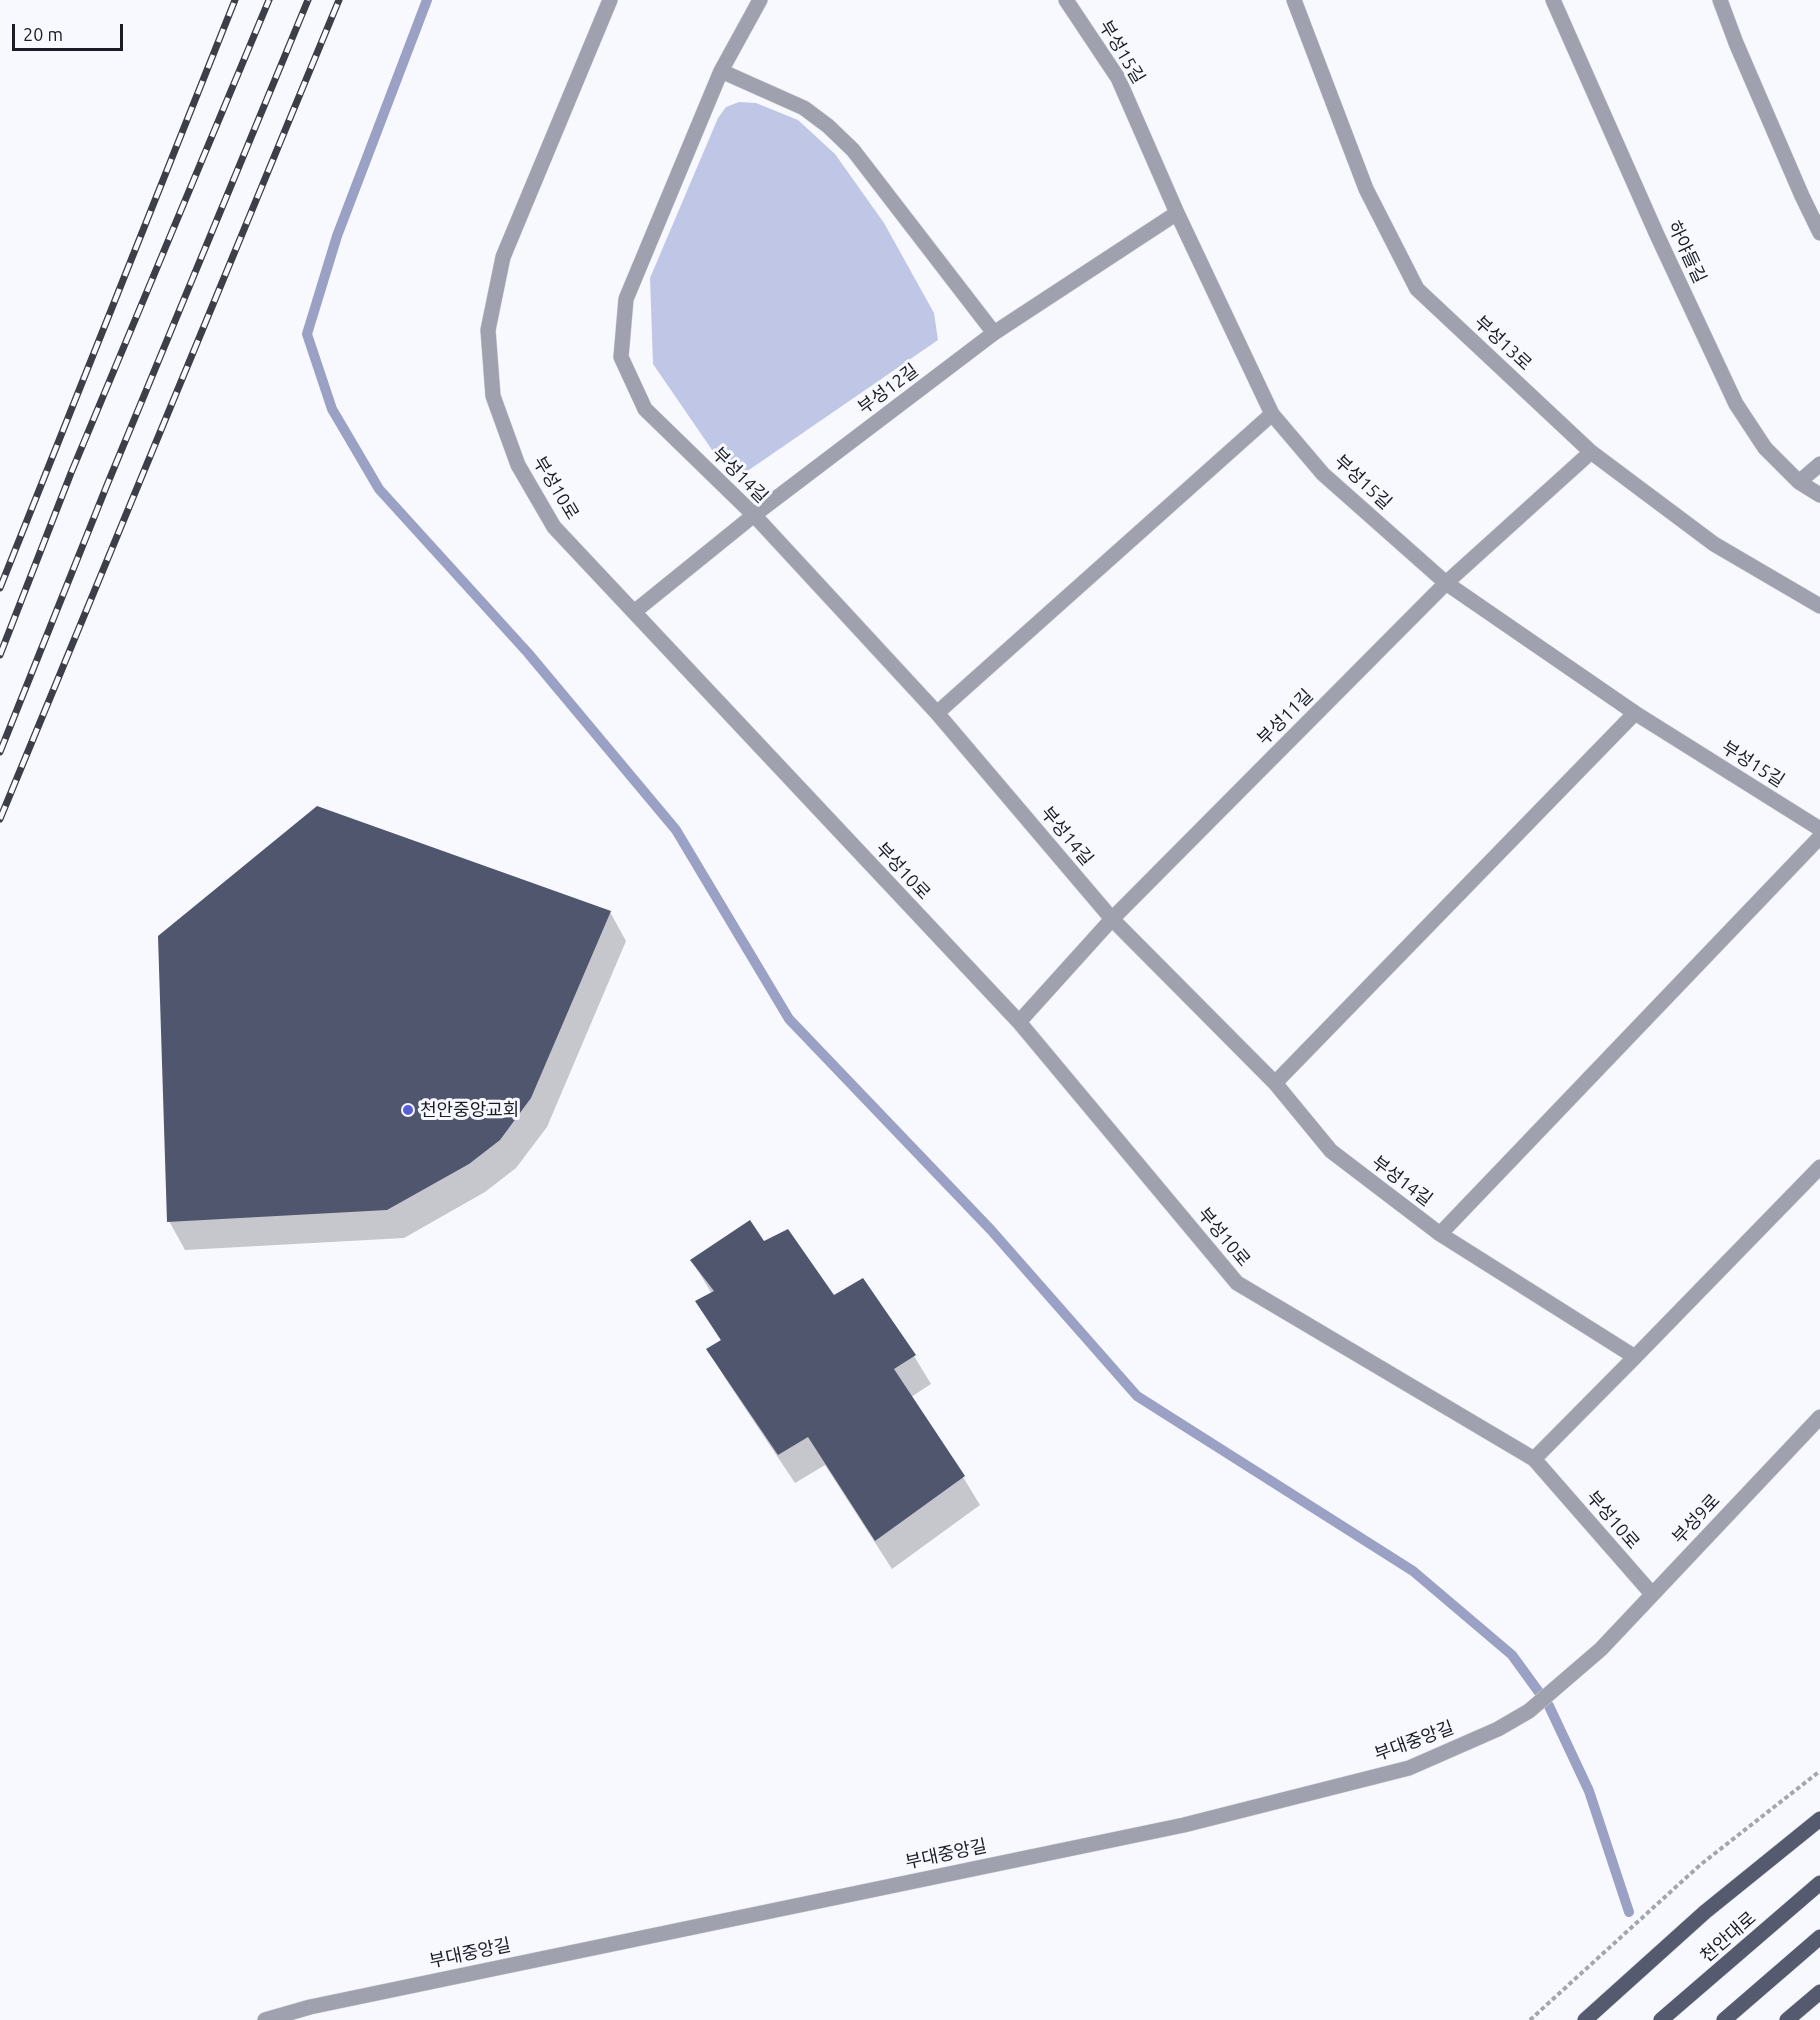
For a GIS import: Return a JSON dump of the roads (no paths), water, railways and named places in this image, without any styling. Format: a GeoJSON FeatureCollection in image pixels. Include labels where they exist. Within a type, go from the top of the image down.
{"type":"FeatureCollection","features":[{"type":"Feature","properties":{"kind":"main road"},"geometry":{"type":"LineString","coordinates":[[1585,2020],[1705,1911],[1820,1819]]}},
{"type":"Feature","properties":{"kind":"main road","name":"천안대로"},"geometry":{"type":"LineString","coordinates":[[1661,2020],[1820,1883]]}},
{"type":"Feature","properties":{"kind":"main road"},"geometry":{"type":"LineString","coordinates":[[1724,2020],[1820,1937]]}},
{"type":"Feature","properties":{"kind":"main road"},"geometry":{"type":"LineString","coordinates":[[1787,2020],[1820,1992]]}},
{"type":"Feature","properties":{"kind":"street","name":"부성10로"},"geometry":{"type":"LineString","coordinates":[[610,0],[503,257],[488,330],[493,396],[518,465],[554,527],[1019,1022],[1237,1283],[1534,1459],[1652,1594]]}},
{"type":"Feature","properties":{"kind":"street","name":"부성14길"},"geometry":{"type":"LineString","coordinates":[[760,0],[721,71],[626,299],[621,357],[645,409],[754,515],[937,713],[1112,919],[1275,1083],[1331,1151],[1440,1234],[1635,1357]]}},
{"type":"Feature","properties":{"kind":"street","name":"부성15길"},"geometry":{"type":"LineString","coordinates":[[1066,0],[1118,78],[1177,213],[1272,414],[1323,474],[1446,583],[1635,713],[1820,829]]}},
{"type":"Feature","properties":{"kind":"street","name":"부성13로"},"geometry":{"type":"LineString","coordinates":[[1294,0],[1366,189],[1417,289],[1591,452],[1714,544],[1820,606]]}},
{"type":"Feature","properties":{"kind":"street","name":"하야들길"},"geometry":{"type":"LineString","coordinates":[[1553,0],[1657,235],[1736,404],[1765,448],[1799,482],[1820,495]]}},
{"type":"Feature","properties":{"kind":"street"},"geometry":{"type":"LineString","coordinates":[[1720,0],[1736,43],[1820,233]]}},
{"type":"Feature","properties":{"kind":"street"},"geometry":{"type":"LineString","coordinates":[[721,71],[804,108],[828,126],[853,150],[994,333]]}},
{"type":"Feature","properties":{"kind":"street","name":"부성12길"},"geometry":{"type":"LineString","coordinates":[[634,612],[754,515],[994,333],[1177,213]]}},
{"type":"Feature","properties":{"kind":"street"},"geometry":{"type":"LineString","coordinates":[[937,713],[1272,414]]}},
{"type":"Feature","properties":{"kind":"street","name":"부성11길"},"geometry":{"type":"LineString","coordinates":[[1019,1022],[1112,919],[1446,583],[1591,452]]}},
{"type":"Feature","properties":{"kind":"street"},"geometry":{"type":"LineString","coordinates":[[1799,482],[1820,464]]}},
{"type":"Feature","properties":{"kind":"street"},"geometry":{"type":"LineString","coordinates":[[1275,1083],[1635,713]]}},
{"type":"Feature","properties":{"kind":"street"},"geometry":{"type":"LineString","coordinates":[[1440,1234],[1820,837]]}},
{"type":"Feature","properties":{"kind":"street"},"geometry":{"type":"LineString","coordinates":[[1534,1459],[1820,1167]]}},
{"type":"Feature","properties":{"kind":"street","name":"부성9로"},"geometry":{"type":"LineString","coordinates":[[1601,1648],[1820,1417]]}},
{"type":"Feature","properties":{"kind":"street","name":"부대중앙길"},"geometry":{"type":"LineString","coordinates":[[265,2020],[310,2007],[1184,1825],[1409,1768],[1498,1729],[1529,1711],[1601,1648]]}},
{"type":"Feature","properties":{"kind":"waterway"},"geometry":{"type":"LineString","coordinates":[[427,0],[337,236],[307,334],[332,409],[379,489],[528,653],[676,830],[789,1019],[991,1230],[1137,1396],[1413,1571],[1512,1655],[1549,1706],[1589,1791],[1629,1912]]}},
{"type":"Feature","properties":{"kind":"railway"},"geometry":{"type":"LineString","coordinates":[[0,588],[235,0]]}},
{"type":"Feature","properties":{"kind":"railway"},"geometry":{"type":"LineString","coordinates":[[0,655],[71,473],[269,0]]}},
{"type":"Feature","properties":{"kind":"railway"},"geometry":{"type":"LineString","coordinates":[[0,752],[107,485],[308,0]]}},
{"type":"Feature","properties":{"kind":"railway"},"geometry":{"type":"LineString","coordinates":[[0,819],[339,0]]}},
{"type":"Feature","properties":{"kind":"place","name":"천안중앙교회"},"geometry":{"type":"Point","coordinates":[408,1110]}}]}
